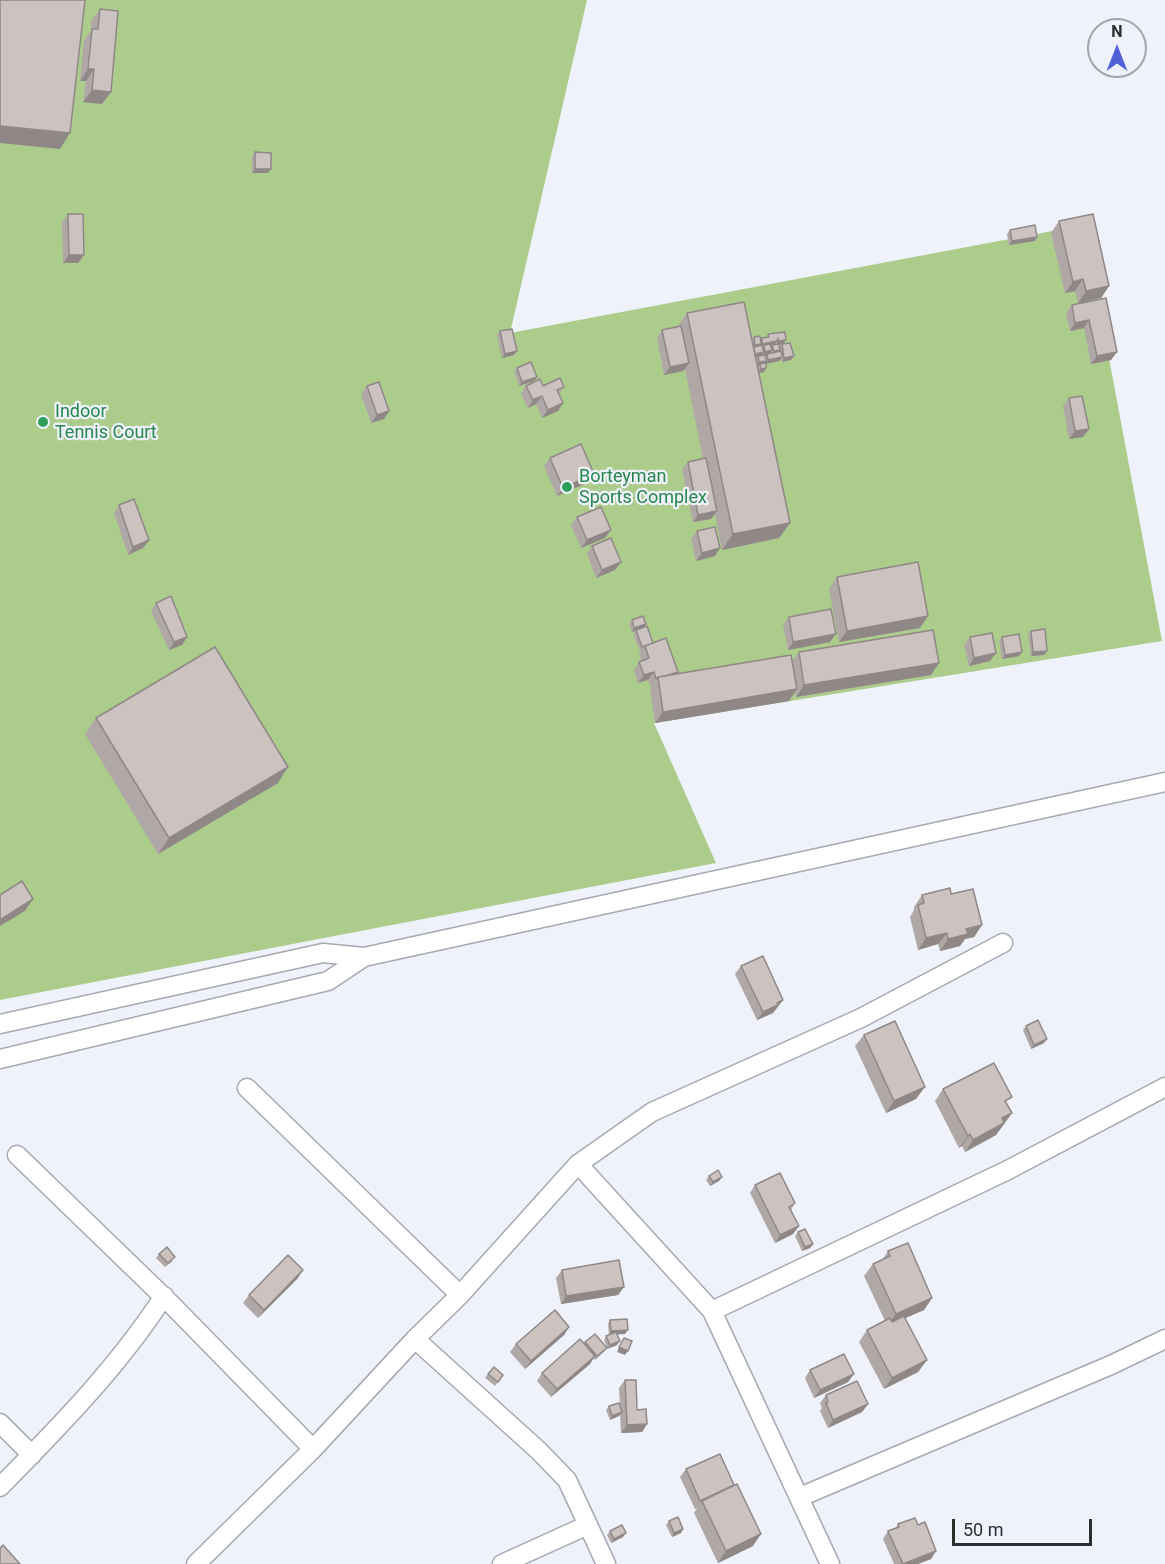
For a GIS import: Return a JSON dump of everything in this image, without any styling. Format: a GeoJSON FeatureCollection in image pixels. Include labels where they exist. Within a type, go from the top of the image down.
{"type":"FeatureCollection","features":[{"type":"Feature","properties":{"kind":"street"},"geometry":{"type":"LineString","coordinates":[[0,1024],[323,953],[364,957],[1165,782]]}},
{"type":"Feature","properties":{"kind":"street"},"geometry":{"type":"LineString","coordinates":[[196,1564],[313,1449],[415,1339],[460,1295],[578,1164],[652,1112],[861,1018],[1003,943]]}},
{"type":"Feature","properties":{"kind":"street"},"geometry":{"type":"LineString","coordinates":[[0,1059],[328,981],[364,957]]}},
{"type":"Feature","properties":{"kind":"street"},"geometry":{"type":"LineString","coordinates":[[712,1311],[1008,1170],[1165,1087]]}},
{"type":"Feature","properties":{"kind":"street"},"geometry":{"type":"LineString","coordinates":[[247,1088],[460,1295]]}},
{"type":"Feature","properties":{"kind":"street"},"geometry":{"type":"LineString","coordinates":[[17,1155],[164,1296],[313,1449]]}},
{"type":"Feature","properties":{"kind":"street"},"geometry":{"type":"LineString","coordinates":[[578,1164],[712,1311],[830,1564]]}},
{"type":"Feature","properties":{"kind":"street"},"geometry":{"type":"LineString","coordinates":[[0,1486],[99,1383],[145,1325],[164,1296]]}},
{"type":"Feature","properties":{"kind":"street"},"geometry":{"type":"LineString","coordinates":[[415,1339],[539,1451],[567,1480],[606,1564]]}},
{"type":"Feature","properties":{"kind":"street"},"geometry":{"type":"LineString","coordinates":[[800,1497],[1111,1365],[1165,1339]]}},
{"type":"Feature","properties":{"kind":"street"},"geometry":{"type":"LineString","coordinates":[[0,1423],[32,1455]]}},
{"type":"Feature","properties":{"kind":"street"},"geometry":{"type":"LineString","coordinates":[[502,1564],[588,1525]]}},
{"type":"Feature","properties":{"kind":"green space","name":"Borteyman Sports Complex"},"geometry":{"type":"Polygon","coordinates":[[[0,0],[587,0],[510,333],[1084,225],[1162,641],[654,723],[716,863],[0,1000],[0,0]]]}},
{"type":"Feature","properties":{"kind":"building"},"geometry":{"type":"Polygon","coordinates":[[[0,0],[85,0],[70,133],[0,126],[0,0]]]}},
{"type":"Feature","properties":{"kind":"building"},"geometry":{"type":"Polygon","coordinates":[[[100,9],[118,11],[111,92],[92,90],[94,69],[88,69],[92,29],[98,29],[100,9]]]}},
{"type":"Feature","properties":{"kind":"building"},"geometry":{"type":"Polygon","coordinates":[[[255,152],[271,153],[271,169],[255,169],[255,152]]]}},
{"type":"Feature","properties":{"kind":"building"},"geometry":{"type":"Polygon","coordinates":[[[68,214],[83,214],[84,255],[69,255],[68,214]]]}},
{"type":"Feature","properties":{"kind":"building"},"geometry":{"type":"Polygon","coordinates":[[[1093,214],[1109,286],[1086,291],[1083,279],[1073,282],[1059,221],[1093,214]]]}},
{"type":"Feature","properties":{"kind":"building"},"geometry":{"type":"Polygon","coordinates":[[[1035,225],[1037,237],[1012,241],[1010,230],[1035,225]]]}},
{"type":"Feature","properties":{"kind":"building"},"geometry":{"type":"Polygon","coordinates":[[[1106,298],[1117,352],[1097,356],[1089,320],[1075,323],[1072,305],[1106,298]]]}},
{"type":"Feature","properties":{"kind":"building"},"geometry":{"type":"Polygon","coordinates":[[[744,302],[790,523],[733,534],[687,313],[744,302]]]}},
{"type":"Feature","properties":{"kind":"building"},"geometry":{"type":"Polygon","coordinates":[[[681,326],[689,363],[670,367],[662,330],[681,326]]]}},
{"type":"Feature","properties":{"kind":"building"},"geometry":{"type":"Polygon","coordinates":[[[512,329],[517,351],[505,354],[500,331],[512,329]]]}},
{"type":"Feature","properties":{"kind":"building"},"geometry":{"type":"Polygon","coordinates":[[[785,332],[786,340],[778,341],[778,338],[777,341],[762,344],[762,338],[769,337],[768,334],[785,332]]]}},
{"type":"Feature","properties":{"kind":"building"},"geometry":{"type":"Polygon","coordinates":[[[760,336],[761,344],[755,345],[754,337],[760,336]]]}},
{"type":"Feature","properties":{"kind":"building"},"geometry":{"type":"Polygon","coordinates":[[[790,343],[794,356],[784,358],[782,344],[790,343]]]}},
{"type":"Feature","properties":{"kind":"building"},"geometry":{"type":"Polygon","coordinates":[[[770,344],[772,350],[765,352],[764,345],[770,344]]]}},
{"type":"Feature","properties":{"kind":"building"},"geometry":{"type":"Polygon","coordinates":[[[779,344],[780,350],[774,351],[772,345],[779,344]]]}},
{"type":"Feature","properties":{"kind":"building"},"geometry":{"type":"Polygon","coordinates":[[[762,345],[764,352],[755,354],[754,347],[762,345]]]}},
{"type":"Feature","properties":{"kind":"building"},"geometry":{"type":"Polygon","coordinates":[[[781,351],[782,357],[768,360],[767,354],[781,351]]]}},
{"type":"Feature","properties":{"kind":"building"},"geometry":{"type":"Polygon","coordinates":[[[765,355],[766,361],[759,362],[758,356],[765,355]]]}},
{"type":"Feature","properties":{"kind":"building"},"geometry":{"type":"Polygon","coordinates":[[[531,362],[537,377],[522,382],[517,368],[531,362]]]}},
{"type":"Feature","properties":{"kind":"building"},"geometry":{"type":"Polygon","coordinates":[[[766,363],[766,368],[761,369],[760,364],[766,363]]]}},
{"type":"Feature","properties":{"kind":"building"},"geometry":{"type":"Polygon","coordinates":[[[560,378],[564,387],[557,390],[563,403],[548,410],[542,396],[533,400],[526,386],[540,379],[543,386],[560,378]]]}},
{"type":"Feature","properties":{"kind":"building"},"geometry":{"type":"Polygon","coordinates":[[[379,382],[389,411],[377,415],[367,386],[379,382]]]}},
{"type":"Feature","properties":{"kind":"building"},"geometry":{"type":"Polygon","coordinates":[[[1082,396],[1089,429],[1075,431],[1069,398],[1082,396]]]}},
{"type":"Feature","properties":{"kind":"building"},"geometry":{"type":"Polygon","coordinates":[[[581,444],[594,474],[563,488],[550,458],[581,444]]]}},
{"type":"Feature","properties":{"kind":"building"},"geometry":{"type":"Polygon","coordinates":[[[706,458],[717,511],[698,515],[688,462],[706,458]]]}},
{"type":"Feature","properties":{"kind":"building"},"geometry":{"type":"Polygon","coordinates":[[[134,499],[149,540],[133,547],[119,505],[134,499]]]}},
{"type":"Feature","properties":{"kind":"building"},"geometry":{"type":"Polygon","coordinates":[[[601,507],[611,530],[587,540],[577,517],[601,507]]]}},
{"type":"Feature","properties":{"kind":"building"},"geometry":{"type":"Polygon","coordinates":[[[715,527],[720,548],[702,553],[697,531],[715,527]]]}},
{"type":"Feature","properties":{"kind":"building"},"geometry":{"type":"Polygon","coordinates":[[[611,538],[621,562],[602,570],[592,546],[611,538]]]}},
{"type":"Feature","properties":{"kind":"building"},"geometry":{"type":"Polygon","coordinates":[[[918,562],[928,616],[847,631],[837,577],[918,562]]]}},
{"type":"Feature","properties":{"kind":"building"},"geometry":{"type":"Polygon","coordinates":[[[171,596],[187,637],[174,642],[156,603],[171,596]]]}},
{"type":"Feature","properties":{"kind":"building"},"geometry":{"type":"Polygon","coordinates":[[[831,609],[836,634],[793,642],[789,617],[831,609]]]}},
{"type":"Feature","properties":{"kind":"building"},"geometry":{"type":"Polygon","coordinates":[[[643,616],[646,624],[634,628],[632,620],[643,616]]]}},
{"type":"Feature","properties":{"kind":"building"},"geometry":{"type":"Polygon","coordinates":[[[647,626],[653,643],[642,647],[636,630],[647,626]]]}},
{"type":"Feature","properties":{"kind":"building"},"geometry":{"type":"Polygon","coordinates":[[[1045,629],[1047,651],[1033,652],[1031,631],[1045,629]]]}},
{"type":"Feature","properties":{"kind":"building"},"geometry":{"type":"Polygon","coordinates":[[[933,630],[939,663],[804,685],[799,652],[933,630]]]}},
{"type":"Feature","properties":{"kind":"building"},"geometry":{"type":"Polygon","coordinates":[[[992,633],[996,653],[974,658],[970,637],[992,633]]]}},
{"type":"Feature","properties":{"kind":"building"},"geometry":{"type":"Polygon","coordinates":[[[1019,634],[1022,652],[1005,655],[1002,637],[1019,634]]]}},
{"type":"Feature","properties":{"kind":"building"},"geometry":{"type":"Polygon","coordinates":[[[666,638],[678,672],[656,679],[654,672],[644,675],[639,662],[649,658],[645,646],[666,638]]]}},
{"type":"Feature","properties":{"kind":"building"},"geometry":{"type":"Polygon","coordinates":[[[215,647],[288,767],[169,838],[96,718],[215,647]]]}},
{"type":"Feature","properties":{"kind":"building"},"geometry":{"type":"Polygon","coordinates":[[[791,655],[797,689],[663,712],[658,677],[791,655]]]}},
{"type":"Feature","properties":{"kind":"building"},"geometry":{"type":"Polygon","coordinates":[[[22,881],[33,899],[0,920],[0,895],[22,881]]]}},
{"type":"Feature","properties":{"kind":"building"},"geometry":{"type":"Polygon","coordinates":[[[950,888],[951,894],[973,889],[982,925],[966,929],[968,934],[948,939],[947,933],[926,938],[918,905],[924,903],[922,895],[950,888]]]}},
{"type":"Feature","properties":{"kind":"building"},"geometry":{"type":"Polygon","coordinates":[[[763,956],[783,1000],[763,1012],[741,966],[763,956]]]}},
{"type":"Feature","properties":{"kind":"building"},"geometry":{"type":"Polygon","coordinates":[[[1038,1020],[1047,1039],[1034,1045],[1026,1026],[1038,1020]]]}},
{"type":"Feature","properties":{"kind":"building"},"geometry":{"type":"Polygon","coordinates":[[[895,1021],[925,1087],[894,1101],[864,1035],[895,1021]]]}},
{"type":"Feature","properties":{"kind":"building"},"geometry":{"type":"Polygon","coordinates":[[[994,1063],[1012,1097],[1005,1101],[1012,1113],[1002,1118],[1004,1123],[973,1140],[970,1134],[968,1136],[943,1089],[994,1063]]]}},
{"type":"Feature","properties":{"kind":"building"},"geometry":{"type":"Polygon","coordinates":[[[718,1170],[722,1177],[713,1182],[709,1176],[718,1170]]]}},
{"type":"Feature","properties":{"kind":"building"},"geometry":{"type":"Polygon","coordinates":[[[780,1173],[795,1203],[789,1207],[799,1226],[780,1235],[755,1185],[780,1173]]]}},
{"type":"Feature","properties":{"kind":"building"},"geometry":{"type":"Polygon","coordinates":[[[805,1229],[813,1244],[805,1247],[798,1232],[805,1229]]]}},
{"type":"Feature","properties":{"kind":"building"},"geometry":{"type":"Polygon","coordinates":[[[908,1243],[932,1298],[896,1314],[873,1264],[890,1256],[888,1251],[908,1243]]]}},
{"type":"Feature","properties":{"kind":"building"},"geometry":{"type":"Polygon","coordinates":[[[167,1247],[175,1257],[168,1263],[159,1254],[167,1247]]]}},
{"type":"Feature","properties":{"kind":"building"},"geometry":{"type":"Polygon","coordinates":[[[288,1255],[303,1270],[264,1310],[249,1295],[288,1255]]]}},
{"type":"Feature","properties":{"kind":"building"},"geometry":{"type":"Polygon","coordinates":[[[619,1260],[624,1287],[566,1296],[562,1270],[619,1260]]]}},
{"type":"Feature","properties":{"kind":"building"},"geometry":{"type":"Polygon","coordinates":[[[555,1310],[569,1327],[531,1361],[516,1344],[555,1310]]]}},
{"type":"Feature","properties":{"kind":"building"},"geometry":{"type":"Polygon","coordinates":[[[904,1316],[927,1360],[892,1378],[867,1330],[890,1318],[892,1322],[904,1316]]]}},
{"type":"Feature","properties":{"kind":"building"},"geometry":{"type":"Polygon","coordinates":[[[627,1319],[628,1330],[611,1331],[610,1320],[627,1319]]]}},
{"type":"Feature","properties":{"kind":"building"},"geometry":{"type":"Polygon","coordinates":[[[616,1332],[620,1341],[610,1345],[606,1336],[616,1332]]]}},
{"type":"Feature","properties":{"kind":"building"},"geometry":{"type":"Polygon","coordinates":[[[595,1334],[607,1348],[597,1356],[585,1342],[595,1334]]]}},
{"type":"Feature","properties":{"kind":"building"},"geometry":{"type":"Polygon","coordinates":[[[624,1338],[632,1341],[628,1351],[619,1347],[624,1338]]]}},
{"type":"Feature","properties":{"kind":"building"},"geometry":{"type":"Polygon","coordinates":[[[580,1339],[595,1356],[557,1389],[542,1373],[580,1339]]]}},
{"type":"Feature","properties":{"kind":"building"},"geometry":{"type":"Polygon","coordinates":[[[844,1354],[854,1374],[820,1390],[810,1370],[844,1354]]]}},
{"type":"Feature","properties":{"kind":"building"},"geometry":{"type":"Polygon","coordinates":[[[494,1367],[503,1375],[498,1382],[488,1374],[494,1367]]]}},
{"type":"Feature","properties":{"kind":"building"},"geometry":{"type":"Polygon","coordinates":[[[625,1380],[636,1380],[637,1410],[646,1409],[647,1424],[627,1425],[625,1380]]]}},
{"type":"Feature","properties":{"kind":"building"},"geometry":{"type":"Polygon","coordinates":[[[857,1381],[868,1404],[833,1420],[826,1403],[828,1402],[826,1395],[857,1381]]]}},
{"type":"Feature","properties":{"kind":"building"},"geometry":{"type":"Polygon","coordinates":[[[619,1403],[622,1412],[612,1416],[609,1406],[619,1403]]]}},
{"type":"Feature","properties":{"kind":"building"},"geometry":{"type":"Polygon","coordinates":[[[720,1454],[734,1485],[700,1501],[686,1469],[720,1454]]]}},
{"type":"Feature","properties":{"kind":"building"},"geometry":{"type":"Polygon","coordinates":[[[737,1484],[761,1534],[726,1551],[702,1501],[737,1484]]]}},
{"type":"Feature","properties":{"kind":"building"},"geometry":{"type":"Polygon","coordinates":[[[678,1517],[683,1529],[674,1533],[669,1521],[678,1517]]]}},
{"type":"Feature","properties":{"kind":"building"},"geometry":{"type":"Polygon","coordinates":[[[915,1518],[918,1525],[925,1522],[936,1551],[903,1564],[888,1531],[899,1527],[898,1524],[915,1518]]]}},
{"type":"Feature","properties":{"kind":"building"},"geometry":{"type":"Polygon","coordinates":[[[622,1525],[626,1533],[614,1539],[610,1531],[622,1525]]]}},
{"type":"Feature","properties":{"kind":"building"},"geometry":{"type":"Polygon","coordinates":[[[3,1545],[20,1564],[0,1564],[0,1548],[3,1545]]]}},
{"type":"Feature","properties":{"kind":"place","name":"Indoor Tennis Court"},"geometry":{"type":"Point","coordinates":[43,422]}},
{"type":"Feature","properties":{"kind":"place","name":"Borteyman Sports Complex"},"geometry":{"type":"Point","coordinates":[567,487]}}]}
